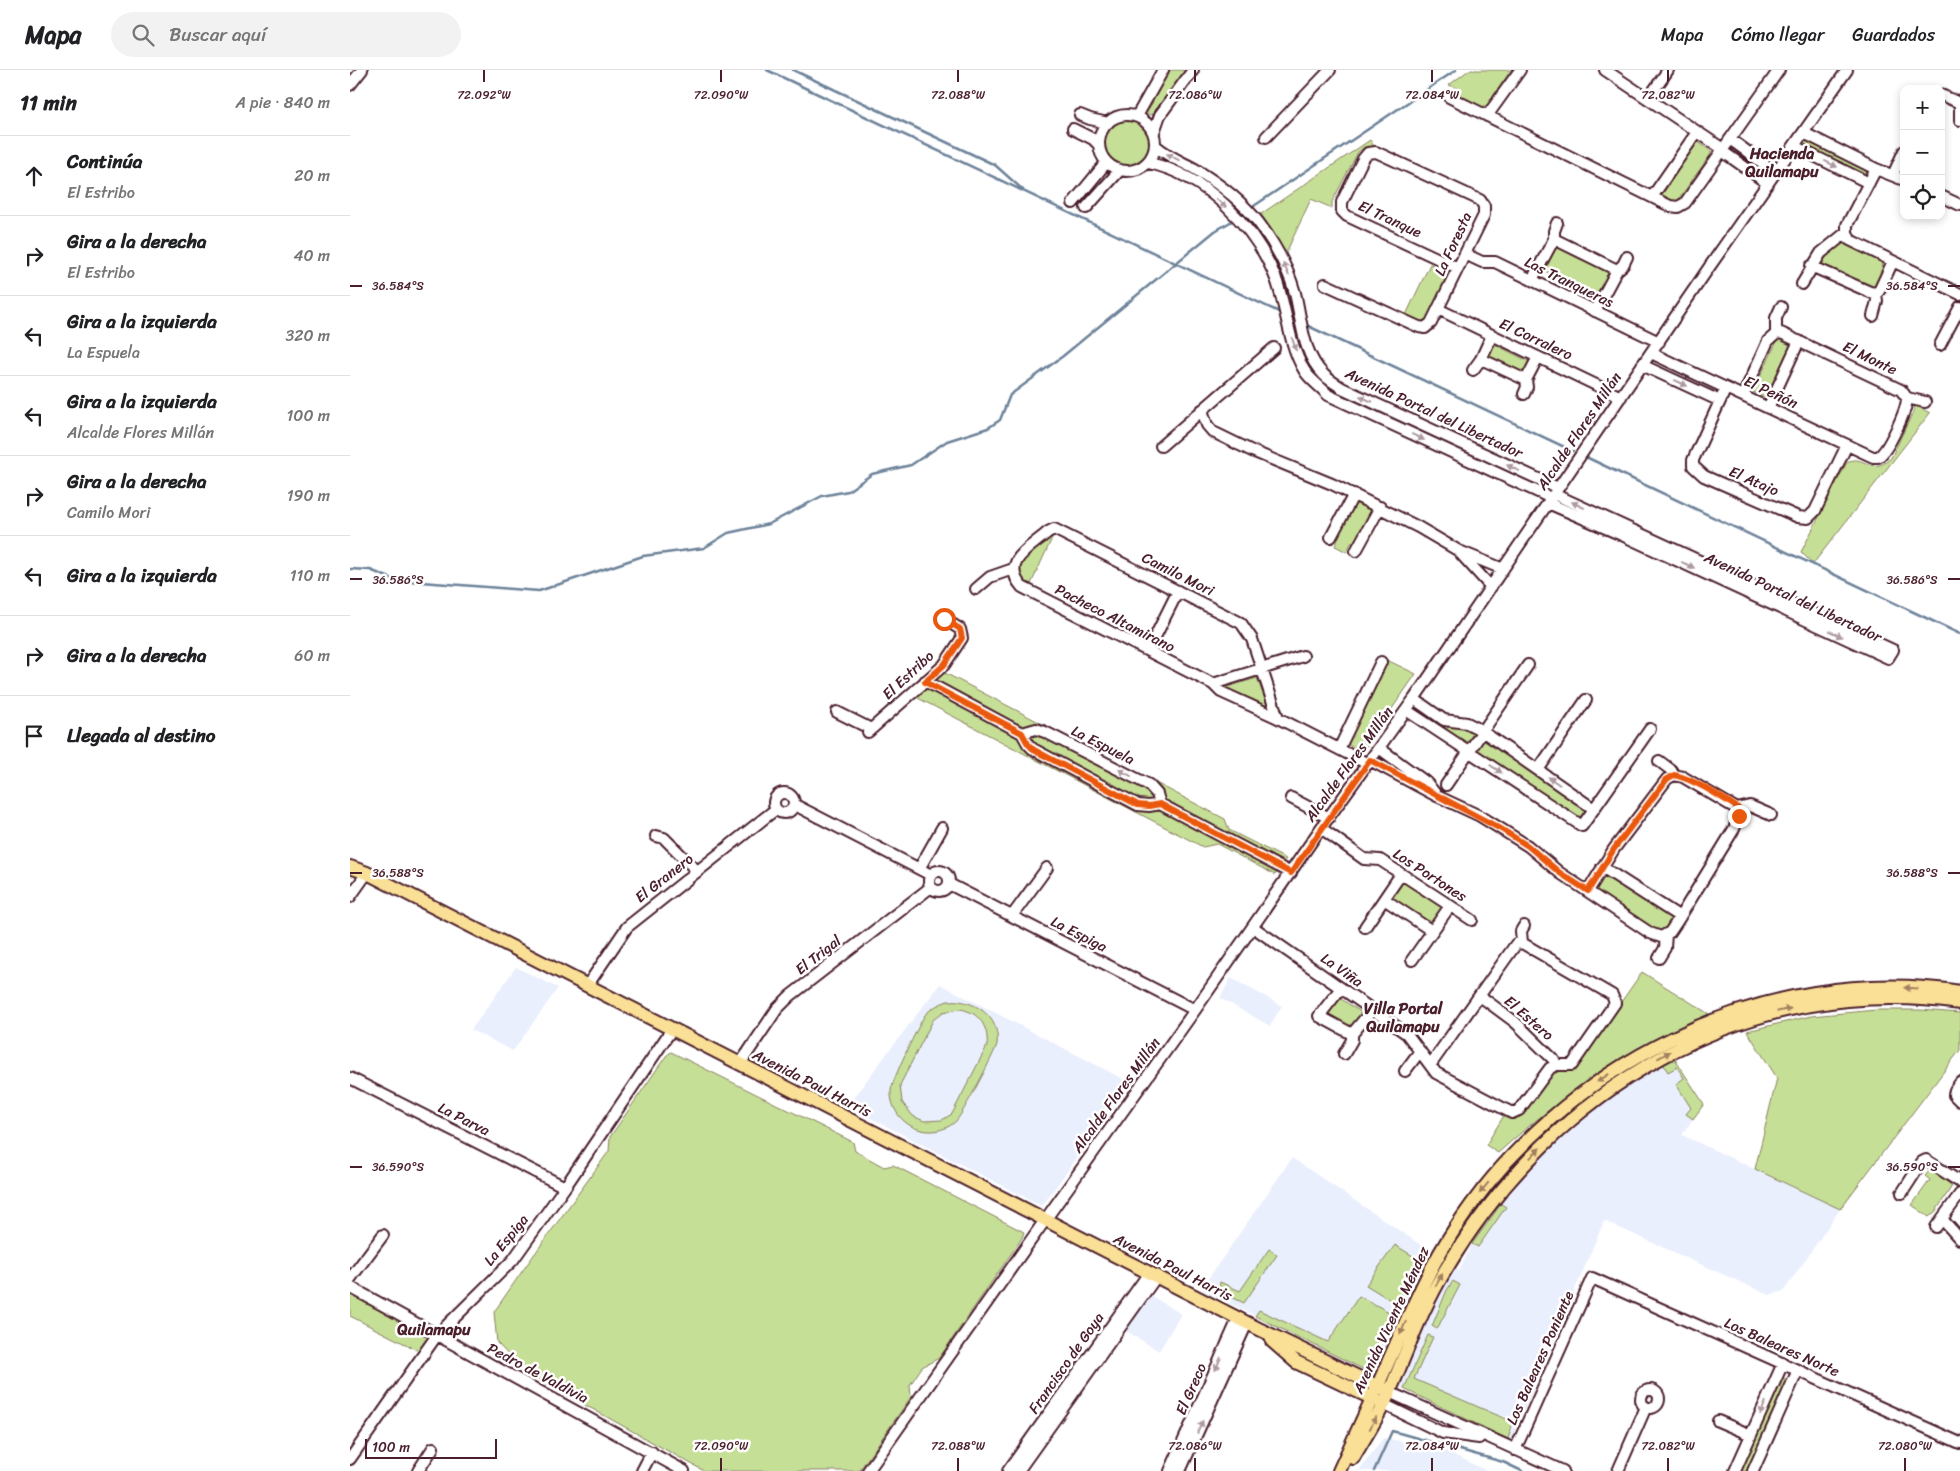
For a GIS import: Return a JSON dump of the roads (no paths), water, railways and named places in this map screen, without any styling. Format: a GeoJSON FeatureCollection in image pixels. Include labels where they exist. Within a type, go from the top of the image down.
{"type":"FeatureCollection","features":[{"type":"Feature","properties":{"kind":"main road","name":"Avenida Paul Harris"},"geometry":{"type":"LineString","coordinates":[[350,867],[367,873],[1242,1321],[1377,1396],[1389,1392]]}},
{"type":"Feature","properties":{"kind":"main road","name":"Avenida Vicente Méndez"},"geometry":{"type":"LineString","coordinates":[[1345,1471],[1429,1272],[1468,1209],[1499,1170],[1533,1134],[1568,1104],[1605,1077],[1683,1033],[1782,1000],[1822,992],[1870,988],[1915,988],[1960,992]]}},
{"type":"Feature","properties":{"kind":"main road","name":"Avenida Vicente Méndez"},"geometry":{"type":"LineString","coordinates":[[1389,1392],[1420,1317],[1437,1284],[1466,1238],[1508,1182],[1544,1143],[1584,1108],[1639,1070],[1688,1042],[1739,1023],[1810,1005],[1882,998],[1960,1003]]}},
{"type":"Feature","properties":{"kind":"main road","name":"Avenida Vicente Méndez"},"geometry":{"type":"LineString","coordinates":[[1339,1471],[1377,1396]]}},
{"type":"Feature","properties":{"kind":"street"},"geometry":{"type":"LineString","coordinates":[[350,86],[362,70]]}},
{"type":"Feature","properties":{"kind":"street"},"geometry":{"type":"LineString","coordinates":[[1137,116],[1163,70]]}},
{"type":"Feature","properties":{"kind":"street"},"geometry":{"type":"LineString","coordinates":[[1154,132],[1145,120],[1137,116],[1127,114],[1118,116],[1108,123],[1100,136],[1098,144],[1101,155],[1106,163],[1120,170],[1132,172],[1149,162],[1154,155],[1156,146],[1154,132],[1160,115],[1193,70]]}},
{"type":"Feature","properties":{"kind":"street"},"geometry":{"type":"LineString","coordinates":[[1266,137],[1330,70]]}},
{"type":"Feature","properties":{"kind":"street"},"geometry":{"type":"LineString","coordinates":[[1487,116],[1520,70]]}},
{"type":"Feature","properties":{"kind":"street"},"geometry":{"type":"LineString","coordinates":[[1605,70],[1697,132],[1767,183]]}},
{"type":"Feature","properties":{"kind":"street"},"geometry":{"type":"LineString","coordinates":[[1648,99],[1668,70]]}},
{"type":"Feature","properties":{"kind":"street"},"geometry":{"type":"LineString","coordinates":[[1449,97],[1670,206],[1678,207],[1685,203],[1779,70]]}},
{"type":"Feature","properties":{"kind":"street","name":"Alcalde Flores Millán"},"geometry":{"type":"LineString","coordinates":[[868,1471],[1414,699],[1767,183],[1847,70]]}},
{"type":"Feature","properties":{"kind":"street"},"geometry":{"type":"LineString","coordinates":[[1945,96],[1960,102],[1960,120]]}},
{"type":"Feature","properties":{"kind":"street"},"geometry":{"type":"LineString","coordinates":[[1080,115],[1108,123]]}},
{"type":"Feature","properties":{"kind":"street"},"geometry":{"type":"LineString","coordinates":[[1073,129],[1093,139],[1098,144]]}},
{"type":"Feature","properties":{"kind":"street"},"geometry":{"type":"LineString","coordinates":[[1652,197],[1697,132]]}},
{"type":"Feature","properties":{"kind":"street"},"geometry":{"type":"LineString","coordinates":[[1804,133],[1876,169],[1900,178]]}},
{"type":"Feature","properties":{"kind":"street"},"geometry":{"type":"LineString","coordinates":[[1730,139],[1775,172]]}},
{"type":"Feature","properties":{"kind":"street","name":"Avenida Portal del Libertador"},"geometry":{"type":"LineString","coordinates":[[1156,146],[1231,195],[1258,222],[1271,240],[1286,268],[1294,292],[1306,343],[1314,362],[1324,375],[1342,388],[1552,496]]}},
{"type":"Feature","properties":{"kind":"street"},"geometry":{"type":"LineString","coordinates":[[1794,146],[1869,182]]}},
{"type":"Feature","properties":{"kind":"street","name":"La Foresta"},"geometry":{"type":"LineString","coordinates":[[1324,284],[1425,328],[1431,324],[1484,215],[1484,206],[1480,200],[1376,152],[1368,153]]}},
{"type":"Feature","properties":{"kind":"street","name":"El Tranque"},"geometry":{"type":"LineString","coordinates":[[1368,153],[1363,159],[1342,202],[1342,211],[1347,216],[1458,268]]}},
{"type":"Feature","properties":{"kind":"street"},"geometry":{"type":"LineString","coordinates":[[1893,175],[1900,160]]}},
{"type":"Feature","properties":{"kind":"street","name":"Avenida Portal del Libertador"},"geometry":{"type":"LineString","coordinates":[[1149,162],[1170,168],[1189,179],[1207,191],[1240,220],[1266,257],[1276,279],[1292,340],[1304,372],[1328,395],[1552,496],[1890,654]]}},
{"type":"Feature","properties":{"kind":"street"},"geometry":{"type":"LineString","coordinates":[[1073,203],[1106,163]]}},
{"type":"Feature","properties":{"kind":"street"},"geometry":{"type":"LineString","coordinates":[[1876,169],[1847,225],[1850,240],[1960,294]]}},
{"type":"Feature","properties":{"kind":"street"},"geometry":{"type":"LineString","coordinates":[[1086,208],[1120,170]]}},
{"type":"Feature","properties":{"kind":"street"},"geometry":{"type":"LineString","coordinates":[[1945,198],[1960,205]]}},
{"type":"Feature","properties":{"kind":"street"},"geometry":{"type":"LineString","coordinates":[[1532,280],[1554,239],[1554,230],[1558,223]]}},
{"type":"Feature","properties":{"kind":"street"},"geometry":{"type":"LineString","coordinates":[[1802,284],[1811,266],[1821,253],[1847,232]]}},
{"type":"Feature","properties":{"kind":"street"},"geometry":{"type":"LineString","coordinates":[[1554,239],[1617,270]]}},
{"type":"Feature","properties":{"kind":"street","name":"Las Tranqueras"},"geometry":{"type":"LineString","coordinates":[[1465,254],[1482,262],[1495,262],[1659,342]]}},
{"type":"Feature","properties":{"kind":"street"},"geometry":{"type":"LineString","coordinates":[[1595,311],[1617,270],[1623,265],[1627,257]]}},
{"type":"Feature","properties":{"kind":"street"},"geometry":{"type":"LineString","coordinates":[[1876,293],[1879,291],[1893,261]]}},
{"type":"Feature","properties":{"kind":"street"},"geometry":{"type":"LineString","coordinates":[[1811,266],[1876,293]]}},
{"type":"Feature","properties":{"kind":"street"},"geometry":{"type":"LineString","coordinates":[[1873,316],[1877,301],[1876,293]]}},
{"type":"Feature","properties":{"kind":"street"},"geometry":{"type":"LineString","coordinates":[[1743,396],[1768,341],[1776,334],[1776,318],[1781,307]]}},
{"type":"Feature","properties":{"kind":"street"},"geometry":{"type":"LineString","coordinates":[[1940,345],[1960,307]]}},
{"type":"Feature","properties":{"kind":"street","name":"El Corralero"},"geometry":{"type":"LineString","coordinates":[[1438,309],[1621,397]]}},
{"type":"Feature","properties":{"kind":"street","name":"El Monte"},"geometry":{"type":"LineString","coordinates":[[1776,334],[1786,334],[1901,390],[1908,398],[1926,402]]}},
{"type":"Feature","properties":{"kind":"street"},"geometry":{"type":"LineString","coordinates":[[1473,370],[1481,359],[1492,335]]}},
{"type":"Feature","properties":{"kind":"street"},"geometry":{"type":"LineString","coordinates":[[1768,408],[1800,341]]}},
{"type":"Feature","properties":{"kind":"street"},"geometry":{"type":"LineString","coordinates":[[1161,446],[1274,348]]}},
{"type":"Feature","properties":{"kind":"street","name":"El Peñón"},"geometry":{"type":"LineString","coordinates":[[1651,352],[1868,456],[1878,457],[1884,452],[1905,409],[1908,398]]}},
{"type":"Feature","properties":{"kind":"street"},"geometry":{"type":"LineString","coordinates":[[1524,394],[1527,387],[1526,380],[1538,357]]}},
{"type":"Feature","properties":{"kind":"street"},"geometry":{"type":"LineString","coordinates":[[1481,359],[1526,380]]}},
{"type":"Feature","properties":{"kind":"street"},"geometry":{"type":"LineString","coordinates":[[1642,365],[1720,401]]}},
{"type":"Feature","properties":{"kind":"street","name":"El Atajo"},"geometry":{"type":"LineString","coordinates":[[1726,388],[1694,454],[1693,466],[1704,476],[1798,517],[1808,518],[1815,512],[1847,445]]}},
{"type":"Feature","properties":{"kind":"street"},"geometry":{"type":"LineString","coordinates":[[1202,410],[1207,424],[1213,432],[1252,451],[1292,466],[1354,494],[1459,551],[1503,569]]}},
{"type":"Feature","properties":{"kind":"street"},"geometry":{"type":"LineString","coordinates":[[1331,537],[1354,494]]}},
{"type":"Feature","properties":{"kind":"street"},"geometry":{"type":"LineString","coordinates":[[1356,551],[1380,508]]}},
{"type":"Feature","properties":{"kind":"street","name":"Camilo Mori"},"geometry":{"type":"LineString","coordinates":[[1013,569],[1016,560],[1054,529],[1241,623],[1252,639],[1278,718]]}},
{"type":"Feature","properties":{"kind":"street"},"geometry":{"type":"LineString","coordinates":[[1459,551],[1491,587]]}},
{"type":"Feature","properties":{"kind":"street"},"geometry":{"type":"LineString","coordinates":[[976,589],[990,577],[1013,569]]}},
{"type":"Feature","properties":{"kind":"street","name":"Pacheco Altamirano"},"geometry":{"type":"LineString","coordinates":[[1013,569],[1015,579],[1022,587],[1213,684]]}},
{"type":"Feature","properties":{"kind":"street"},"geometry":{"type":"LineString","coordinates":[[1148,651],[1178,591]]}},
{"type":"Feature","properties":{"kind":"street","name":"El Estribo"},"geometry":{"type":"LineString","coordinates":[[837,712],[869,731],[944,665],[962,638],[960,629],[944,619]]}},
{"type":"Feature","properties":{"kind":"street"},"geometry":{"type":"LineString","coordinates":[[1303,656],[1213,684],[1221,692],[1480,816],[1528,846],[1560,873],[1650,933],[1661,937],[1670,932],[1734,829],[1739,816],[1738,808]]}},
{"type":"Feature","properties":{"kind":"street"},"geometry":{"type":"LineString","coordinates":[[1339,749],[1382,662]]}},
{"type":"Feature","properties":{"kind":"street"},"geometry":{"type":"LineString","coordinates":[[1446,786],[1528,666]]}},
{"type":"Feature","properties":{"kind":"street","name":"La Espuela"},"geometry":{"type":"LineString","coordinates":[[925,682],[1022,733],[1034,750],[1138,805],[1160,804],[1291,873]]}},
{"type":"Feature","properties":{"kind":"street"},"geometry":{"type":"LineString","coordinates":[[1414,699],[1444,720],[1467,723],[1483,732],[1594,809]]}},
{"type":"Feature","properties":{"kind":"street"},"geometry":{"type":"LineString","coordinates":[[1538,770],[1586,700]]}},
{"type":"Feature","properties":{"kind":"street"},"geometry":{"type":"LineString","coordinates":[[1406,710],[1582,826],[1650,729]]}},
{"type":"Feature","properties":{"kind":"street","name":"La Espuela"},"geometry":{"type":"LineString","coordinates":[[1022,733],[1036,729],[1045,732],[1149,785],[1157,794],[1160,804]]}},
{"type":"Feature","properties":{"kind":"street"},"geometry":{"type":"LineString","coordinates":[[1379,748],[1427,783],[1437,796]]}},
{"type":"Feature","properties":{"kind":"street"},"geometry":{"type":"LineString","coordinates":[[1659,761],[1671,770],[1674,775]]}},
{"type":"Feature","properties":{"kind":"street"},"geometry":{"type":"LineString","coordinates":[[1588,891],[1602,866],[1667,779],[1674,775],[1683,777],[1738,808],[1750,806],[1771,815]]}},
{"type":"Feature","properties":{"kind":"street","name":"La Espiga"},"geometry":{"type":"LineString","coordinates":[[776,809],[775,799],[782,792],[792,795],[795,804],[930,876],[936,871],[942,871],[947,875],[949,884],[1195,1010]]}},
{"type":"Feature","properties":{"kind":"street"},"geometry":{"type":"LineString","coordinates":[[1291,798],[1328,818]]}},
{"type":"Feature","properties":{"kind":"street"},"geometry":{"type":"LineString","coordinates":[[776,809],[781,813],[788,812],[795,804]]}},
{"type":"Feature","properties":{"kind":"street","name":"El Granero"},"geometry":{"type":"LineString","coordinates":[[586,986],[627,927],[776,809]]}},
{"type":"Feature","properties":{"kind":"street"},"geometry":{"type":"LineString","coordinates":[[919,869],[942,828]]}},
{"type":"Feature","properties":{"kind":"street","name":"Los Portones"},"geometry":{"type":"LineString","coordinates":[[1321,828],[1364,860],[1380,860],[1472,920]]}},
{"type":"Feature","properties":{"kind":"street"},"geometry":{"type":"LineString","coordinates":[[656,836],[664,838],[697,871]]}},
{"type":"Feature","properties":{"kind":"street"},"geometry":{"type":"LineString","coordinates":[[1602,866],[1680,917]]}},
{"type":"Feature","properties":{"kind":"street"},"geometry":{"type":"LineString","coordinates":[[1012,916],[1047,868]]}},
{"type":"Feature","properties":{"kind":"street"},"geometry":{"type":"LineString","coordinates":[[350,897],[367,873]]}},
{"type":"Feature","properties":{"kind":"street"},"geometry":{"type":"LineString","coordinates":[[1365,927],[1401,874]]}},
{"type":"Feature","properties":{"kind":"street"},"geometry":{"type":"LineString","coordinates":[[930,876],[929,882],[936,891],[943,890],[949,884]]}},
{"type":"Feature","properties":{"kind":"street","name":"El Trigal"},"geometry":{"type":"LineString","coordinates":[[740,1064],[777,1009],[790,996],[931,887]]}},
{"type":"Feature","properties":{"kind":"street"},"geometry":{"type":"LineString","coordinates":[[1384,899],[1432,931]]}},
{"type":"Feature","properties":{"kind":"street"},"geometry":{"type":"LineString","coordinates":[[1412,960],[1450,906]]}},
{"type":"Feature","properties":{"kind":"street"},"geometry":{"type":"LineString","coordinates":[[1522,943],[1524,926]]}},
{"type":"Feature","properties":{"kind":"street","name":"La Viña"},"geometry":{"type":"LineString","coordinates":[[1253,927],[1407,1034],[1442,1077],[1512,1113],[1519,1110],[1550,1068],[1557,1065]]}},
{"type":"Feature","properties":{"kind":"street"},"geometry":{"type":"LineString","coordinates":[[1659,958],[1666,948],[1666,934]]}},
{"type":"Feature","properties":{"kind":"street"},"geometry":{"type":"LineString","coordinates":[[1431,1064],[1516,944],[1522,943],[1612,995],[1616,1003],[1572,1066],[1557,1065]]}},
{"type":"Feature","properties":{"kind":"street"},"geometry":{"type":"LineString","coordinates":[[1341,988],[1319,1016],[1352,1034]]}},
{"type":"Feature","properties":{"kind":"street","name":"El Estero"},"geometry":{"type":"LineString","coordinates":[[1480,996],[1515,1022],[1557,1065]]}},
{"type":"Feature","properties":{"kind":"street"},"geometry":{"type":"LineString","coordinates":[[1344,1054],[1352,1040],[1352,1034],[1372,1010]]}},
{"type":"Feature","properties":{"kind":"street","name":"La Espiga"},"geometry":{"type":"LineString","coordinates":[[350,1459],[436,1335],[513,1260],[672,1029]]}},
{"type":"Feature","properties":{"kind":"street"},"geometry":{"type":"LineString","coordinates":[[1405,1072],[1420,1051]]}},
{"type":"Feature","properties":{"kind":"street","name":"La Parva"},"geometry":{"type":"LineString","coordinates":[[350,1078],[565,1187]]}},
{"type":"Feature","properties":{"kind":"street"},"geometry":{"type":"LineString","coordinates":[[1960,1083],[1954,1095],[1960,1101]]}},
{"type":"Feature","properties":{"kind":"street"},"geometry":{"type":"LineString","coordinates":[[1902,1193],[1922,1162],[1926,1160],[1960,1182]]}},
{"type":"Feature","properties":{"kind":"street"},"geometry":{"type":"LineString","coordinates":[[1960,1196],[1939,1223],[1960,1239]]}},
{"type":"Feature","properties":{"kind":"street"},"geometry":{"type":"LineString","coordinates":[[350,1279],[383,1235]]}},
{"type":"Feature","properties":{"kind":"street","name":"Francisco de Goya"},"geometry":{"type":"LineString","coordinates":[[1008,1471],[1152,1275]]}},
{"type":"Feature","properties":{"kind":"street","name":"Francisco de Goya"},"geometry":{"type":"LineString","coordinates":[[1018,1471],[1152,1275]]}},
{"type":"Feature","properties":{"kind":"street","name":"Los Baleares Norte"},"geometry":{"type":"LineString","coordinates":[[1592,1278],[1960,1444]]}},
{"type":"Feature","properties":{"kind":"street","name":"Los Baleares Poniente"},"geometry":{"type":"LineString","coordinates":[[1515,1450],[1592,1278]]}},
{"type":"Feature","properties":{"kind":"street","name":"Pedro de Valdivia"},"geometry":{"type":"LineString","coordinates":[[350,1287],[684,1471]]}},
{"type":"Feature","properties":{"kind":"street","name":"El Greco"},"geometry":{"type":"LineString","coordinates":[[1170,1471],[1242,1321]]}},
{"type":"Feature","properties":{"kind":"street","name":"El Greco"},"geometry":{"type":"LineString","coordinates":[[1180,1471],[1242,1321]]}},
{"type":"Feature","properties":{"kind":"street"},"geometry":{"type":"LineString","coordinates":[[1735,1471],[1783,1363]]}},
{"type":"Feature","properties":{"kind":"street"},"geometry":{"type":"LineString","coordinates":[[1753,1471],[1798,1370]]}},
{"type":"Feature","properties":{"kind":"street","name":"Avenida Paul Harris"},"geometry":{"type":"LineString","coordinates":[[1389,1392],[1563,1471]]}},
{"type":"Feature","properties":{"kind":"street","name":"Avenida Paul Harris"},"geometry":{"type":"LineString","coordinates":[[1377,1396],[1443,1433],[1495,1441]]}},
{"type":"Feature","properties":{"kind":"street"},"geometry":{"type":"LineString","coordinates":[[1618,1471],[1646,1407]]}},
{"type":"Feature","properties":{"kind":"street"},"geometry":{"type":"LineString","coordinates":[[1718,1420],[1751,1435]]}},
{"type":"Feature","properties":{"kind":"street"},"geometry":{"type":"LineString","coordinates":[[418,1471],[433,1448]]}},
{"type":"Feature","properties":{"kind":"street"},"geometry":{"type":"LineString","coordinates":[[642,1471],[652,1452]]}},
{"type":"Feature","properties":{"kind":"waterway"},"geometry":{"type":"LineString","coordinates":[[767,70],[1279,312]]}},
{"type":"Feature","properties":{"kind":"waterway"},"geometry":{"type":"LineString","coordinates":[[793,70],[995,165],[1023,190]]}},
{"type":"Feature","properties":{"kind":"waterway"},"geometry":{"type":"LineString","coordinates":[[1254,206],[1456,70]]}},
{"type":"Feature","properties":{"kind":"waterway"},"geometry":{"type":"LineString","coordinates":[[350,569],[370,570],[395,580],[539,591],[643,556],[704,548],[728,533],[769,524],[822,496],[848,491],[872,474],[911,465],[947,441],[988,428],[1000,420],[1010,395],[1063,356],[1215,231],[1232,221]]}},
{"type":"Feature","properties":{"kind":"waterway"},"geometry":{"type":"LineString","coordinates":[[1306,325],[1573,451]]}},
{"type":"Feature","properties":{"kind":"waterway"},"geometry":{"type":"LineString","coordinates":[[1588,458],[1960,634]]}},
{"type":"Feature","properties":{"kind":"waterway"},"geometry":{"type":"LineString","coordinates":[[1374,1471],[1392,1431],[1503,1462],[1522,1471]]}},
{"type":"Feature","properties":{"kind":"district","name":"Hacienda Quilamapu"},"geometry":{"type":"Point","coordinates":[1782,162]}},
{"type":"Feature","properties":{"kind":"district","name":"Villa Portal Quilamapu"},"geometry":{"type":"Point","coordinates":[1403,1017]}},
{"type":"Feature","properties":{"kind":"district","name":"Quilamapu"},"geometry":{"type":"Point","coordinates":[434,1329]}}]}
